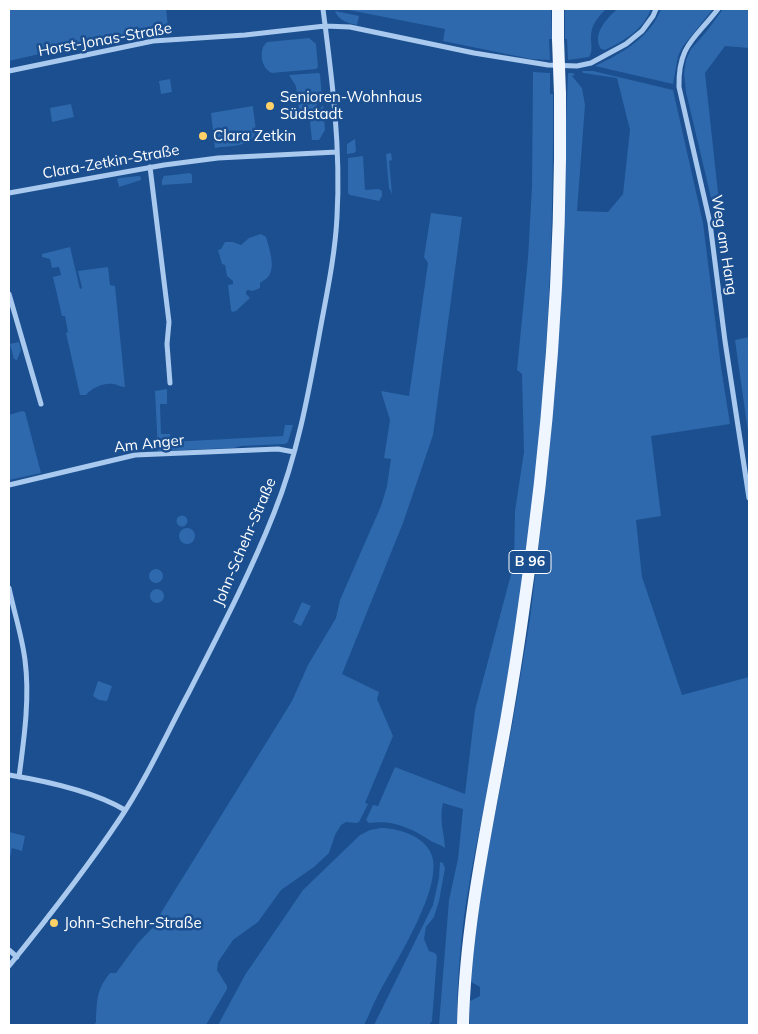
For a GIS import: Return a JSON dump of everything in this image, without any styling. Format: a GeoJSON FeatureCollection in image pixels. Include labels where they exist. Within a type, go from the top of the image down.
{"type":"FeatureCollection","features":[{"type":"Feature","properties":{"kind":"main road","name":"B 96"},"geometry":{"type":"LineString","coordinates":[[462,1025],[463,991],[472,906],[507,716],[540,484],[550,374],[559,202],[560,94],[558,9]]}},
{"type":"Feature","properties":{"kind":"street","name":"John-Schehr-Straße"},"geometry":{"type":"LineString","coordinates":[[9,966],[50,917],[125,810],[203,665],[250,570],[275,512],[294,452],[314,362],[328,288],[337,219],[337,152],[323,9]]}},
{"type":"Feature","properties":{"kind":"street"},"geometry":{"type":"LineString","coordinates":[[325,26],[350,27],[474,53],[548,65],[569,66],[591,63],[626,44],[642,31],[656,9]]}},
{"type":"Feature","properties":{"kind":"street","name":"Weg am Hang"},"geometry":{"type":"LineString","coordinates":[[718,9],[686,47],[679,72],[680,87],[710,223],[725,341],[749,498]]}},
{"type":"Feature","properties":{"kind":"street","name":"Horst-Jonas-Straße"},"geometry":{"type":"LineString","coordinates":[[9,71],[153,42],[325,26]]}},
{"type":"Feature","properties":{"kind":"street","name":"Clara-Zetkin-Straße"},"geometry":{"type":"LineString","coordinates":[[9,193],[150,167],[218,158],[337,152]]}},
{"type":"Feature","properties":{"kind":"street"},"geometry":{"type":"LineString","coordinates":[[150,167],[169,322],[167,344],[170,383]]}},
{"type":"Feature","properties":{"kind":"street"},"geometry":{"type":"LineString","coordinates":[[9,294],[41,404]]}},
{"type":"Feature","properties":{"kind":"street","name":"Am Anger"},"geometry":{"type":"LineString","coordinates":[[9,485],[135,455],[278,449],[294,452]]}},
{"type":"Feature","properties":{"kind":"street"},"geometry":{"type":"LineString","coordinates":[[9,588],[25,660],[24,734],[19,776]]}},
{"type":"Feature","properties":{"kind":"street"},"geometry":{"type":"LineString","coordinates":[[9,775],[104,799],[125,810]]}},
{"type":"Feature","properties":{"kind":"street"},"geometry":{"type":"LineString","coordinates":[[9,950],[16,957]]}},
{"type":"Feature","properties":{"kind":"shaded area"},"geometry":{"type":"Polygon","coordinates":[[[9,9],[166,9],[168,27],[104,39],[9,61],[9,9]]]}},
{"type":"Feature","properties":{"kind":"shaded area"},"geometry":{"type":"Polygon","coordinates":[[[344,9],[551,9],[552,39],[549,39],[550,60],[531,59],[443,41],[445,29],[344,9]]]}},
{"type":"Feature","properties":{"kind":"shaded area"},"geometry":{"type":"Polygon","coordinates":[[[565,9],[606,9],[592,29],[589,57],[568,60],[567,39],[565,39],[565,9]]]}},
{"type":"Feature","properties":{"kind":"shaded area"},"geometry":{"type":"Polygon","coordinates":[[[617,9],[651,9],[643,23],[632,34],[605,50],[601,49],[598,43],[599,32],[617,9]]]}},
{"type":"Feature","properties":{"kind":"shaded area"},"geometry":{"type":"Polygon","coordinates":[[[661,9],[713,9],[683,46],[678,56],[673,84],[595,66],[634,44],[650,28],[661,9]]]}},
{"type":"Feature","properties":{"kind":"shaded area"},"geometry":{"type":"Polygon","coordinates":[[[723,9],[749,9],[749,48],[725,46],[705,73],[719,202],[712,202],[686,92],[684,74],[686,60],[691,49],[723,9]]]}},
{"type":"Feature","properties":{"kind":"shaded area"},"geometry":{"type":"Polygon","coordinates":[[[335,11],[359,16],[357,25],[341,19],[335,11]]]}},
{"type":"Feature","properties":{"kind":"shaded area"},"geometry":{"type":"Polygon","coordinates":[[[309,38],[316,44],[318,67],[316,69],[272,73],[265,67],[262,59],[262,49],[267,42],[309,38]]]}},
{"type":"Feature","properties":{"kind":"shaded area"},"geometry":{"type":"Polygon","coordinates":[[[582,71],[593,71],[673,90],[703,223],[730,424],[651,436],[661,516],[636,520],[642,577],[682,695],[749,677],[749,1025],[470,1025],[470,1001],[480,996],[480,987],[471,982],[473,944],[530,619],[546,484],[556,375],[568,73],[575,75],[572,76],[582,88],[585,105],[577,211],[608,212],[623,194],[630,130],[617,78],[583,73],[582,71]]]}},
{"type":"Feature","properties":{"kind":"shaded area"},"geometry":{"type":"Polygon","coordinates":[[[533,72],[550,73],[550,94],[553,94],[552,226],[541,424],[514,641],[466,903],[459,964],[457,1025],[439,1025],[449,900],[458,859],[463,809],[443,803],[442,820],[445,848],[402,826],[378,822],[369,823],[366,820],[373,805],[378,806],[395,767],[465,794],[475,710],[514,563],[515,511],[524,452],[522,374],[517,370],[528,258],[532,186],[533,72]]]}},
{"type":"Feature","properties":{"kind":"shaded area"},"geometry":{"type":"Polygon","coordinates":[[[320,74],[322,98],[306,119],[303,119],[300,116],[296,86],[289,75],[320,74]]]}},
{"type":"Feature","properties":{"kind":"shaded area"},"geometry":{"type":"Polygon","coordinates":[[[170,79],[172,92],[161,94],[159,81],[170,79]]]}},
{"type":"Feature","properties":{"kind":"shaded area"},"geometry":{"type":"Polygon","coordinates":[[[71,104],[74,117],[52,122],[50,108],[71,104]]]}},
{"type":"Feature","properties":{"kind":"shaded area"},"geometry":{"type":"Polygon","coordinates":[[[323,105],[325,130],[319,140],[312,140],[310,122],[323,105]]]}},
{"type":"Feature","properties":{"kind":"shaded area"},"geometry":{"type":"Polygon","coordinates":[[[253,106],[255,134],[253,138],[243,144],[215,148],[211,113],[253,106]]]}},
{"type":"Feature","properties":{"kind":"shaded area"},"geometry":{"type":"Polygon","coordinates":[[[355,139],[356,151],[347,154],[347,144],[355,139]]]}},
{"type":"Feature","properties":{"kind":"shaded area"},"geometry":{"type":"Polygon","coordinates":[[[391,153],[392,160],[389,161],[392,194],[389,188],[386,154],[391,153]]]}},
{"type":"Feature","properties":{"kind":"shaded area"},"geometry":{"type":"Polygon","coordinates":[[[363,156],[365,190],[379,189],[382,191],[379,201],[348,193],[348,158],[363,156]]]}},
{"type":"Feature","properties":{"kind":"shaded area"},"geometry":{"type":"Polygon","coordinates":[[[190,173],[192,175],[192,183],[162,185],[164,176],[190,173]]]}},
{"type":"Feature","properties":{"kind":"shaded area"},"geometry":{"type":"Polygon","coordinates":[[[139,176],[141,180],[119,187],[117,179],[139,176]]]}},
{"type":"Feature","properties":{"kind":"shaded area"},"geometry":{"type":"Polygon","coordinates":[[[431,213],[462,217],[433,435],[403,523],[342,674],[379,692],[377,699],[393,736],[365,803],[368,804],[359,822],[346,822],[341,825],[335,835],[329,853],[314,867],[281,890],[258,922],[233,940],[218,962],[217,970],[227,989],[206,1025],[94,1025],[96,1022],[98,996],[105,979],[110,973],[116,973],[138,943],[160,920],[159,916],[292,701],[308,665],[336,618],[340,600],[381,506],[387,486],[391,459],[384,458],[390,420],[381,391],[409,396],[428,263],[424,257],[431,213]]]}},
{"type":"Feature","properties":{"kind":"shaded area"},"geometry":{"type":"Polygon","coordinates":[[[261,234],[266,237],[270,252],[272,264],[270,274],[260,283],[260,288],[246,291],[250,298],[236,311],[232,312],[228,285],[233,284],[233,281],[227,276],[225,265],[222,264],[218,250],[221,249],[225,242],[241,245],[249,238],[261,234]]]}},
{"type":"Feature","properties":{"kind":"shaded area"},"geometry":{"type":"Polygon","coordinates":[[[70,247],[80,289],[82,288],[78,271],[108,267],[110,285],[115,286],[125,387],[105,384],[88,392],[86,395],[80,395],[66,333],[68,332],[65,316],[62,316],[53,277],[61,275],[59,267],[52,268],[50,259],[42,257],[42,254],[70,247]]]}},
{"type":"Feature","properties":{"kind":"shaded area"},"geometry":{"type":"Polygon","coordinates":[[[749,337],[749,439],[735,340],[749,337]]]}},
{"type":"Feature","properties":{"kind":"shaded area"},"geometry":{"type":"Polygon","coordinates":[[[19,342],[21,350],[17,360],[14,359],[10,344],[19,342]]]}},
{"type":"Feature","properties":{"kind":"shaded area"},"geometry":{"type":"Polygon","coordinates":[[[167,389],[167,404],[160,404],[161,434],[170,434],[170,442],[283,436],[285,425],[293,425],[288,442],[285,444],[240,446],[234,448],[158,451],[155,391],[167,389]]]}},
{"type":"Feature","properties":{"kind":"shaded area"},"geometry":{"type":"Polygon","coordinates":[[[22,411],[25,412],[41,473],[9,480],[9,415],[22,411]]]}},
{"type":"Feature","properties":{"kind":"shaded area"},"geometry":{"type":"Polygon","coordinates":[[[182,515],[188,521],[182,527],[176,521],[182,515]]]}},
{"type":"Feature","properties":{"kind":"shaded area"},"geometry":{"type":"Polygon","coordinates":[[[187,528],[195,536],[187,544],[179,536],[187,528]]]}},
{"type":"Feature","properties":{"kind":"shaded area"},"geometry":{"type":"Polygon","coordinates":[[[156,569],[161,571],[163,576],[161,581],[156,583],[151,581],[149,576],[151,571],[156,569]]]}},
{"type":"Feature","properties":{"kind":"shaded area"},"geometry":{"type":"Polygon","coordinates":[[[157,589],[162,591],[164,596],[162,601],[157,603],[152,601],[150,596],[152,591],[157,589]]]}},
{"type":"Feature","properties":{"kind":"shaded area"},"geometry":{"type":"Polygon","coordinates":[[[302,602],[311,606],[301,626],[293,622],[302,602]]]}},
{"type":"Feature","properties":{"kind":"shaded area"},"geometry":{"type":"Polygon","coordinates":[[[98,681],[112,686],[107,701],[99,700],[93,696],[98,681]]]}},
{"type":"Feature","properties":{"kind":"shaded area"},"geometry":{"type":"Polygon","coordinates":[[[381,828],[405,832],[420,840],[431,852],[433,875],[429,892],[414,929],[375,1000],[364,1025],[218,1025],[245,975],[303,890],[360,835],[370,830],[381,828]]]}},
{"type":"Feature","properties":{"kind":"shaded area"},"geometry":{"type":"Polygon","coordinates":[[[9,832],[25,836],[22,851],[12,848],[9,861],[9,832]]]}},
{"type":"Feature","properties":{"kind":"shaded area"},"geometry":{"type":"Polygon","coordinates":[[[440,862],[443,863],[445,868],[439,901],[434,917],[426,927],[424,939],[429,951],[437,956],[432,1021],[429,1025],[374,1025],[433,905],[439,878],[440,862]]]}},
{"type":"Feature","properties":{"kind":"place","name":"Senioren-Wohnhaus Südstadt"},"geometry":{"type":"Point","coordinates":[270,106]}},
{"type":"Feature","properties":{"kind":"place","name":"Clara Zetkin"},"geometry":{"type":"Point","coordinates":[203,136]}},
{"type":"Feature","properties":{"kind":"place","name":"John-Schehr-Straße"},"geometry":{"type":"Point","coordinates":[54,923]}}]}
